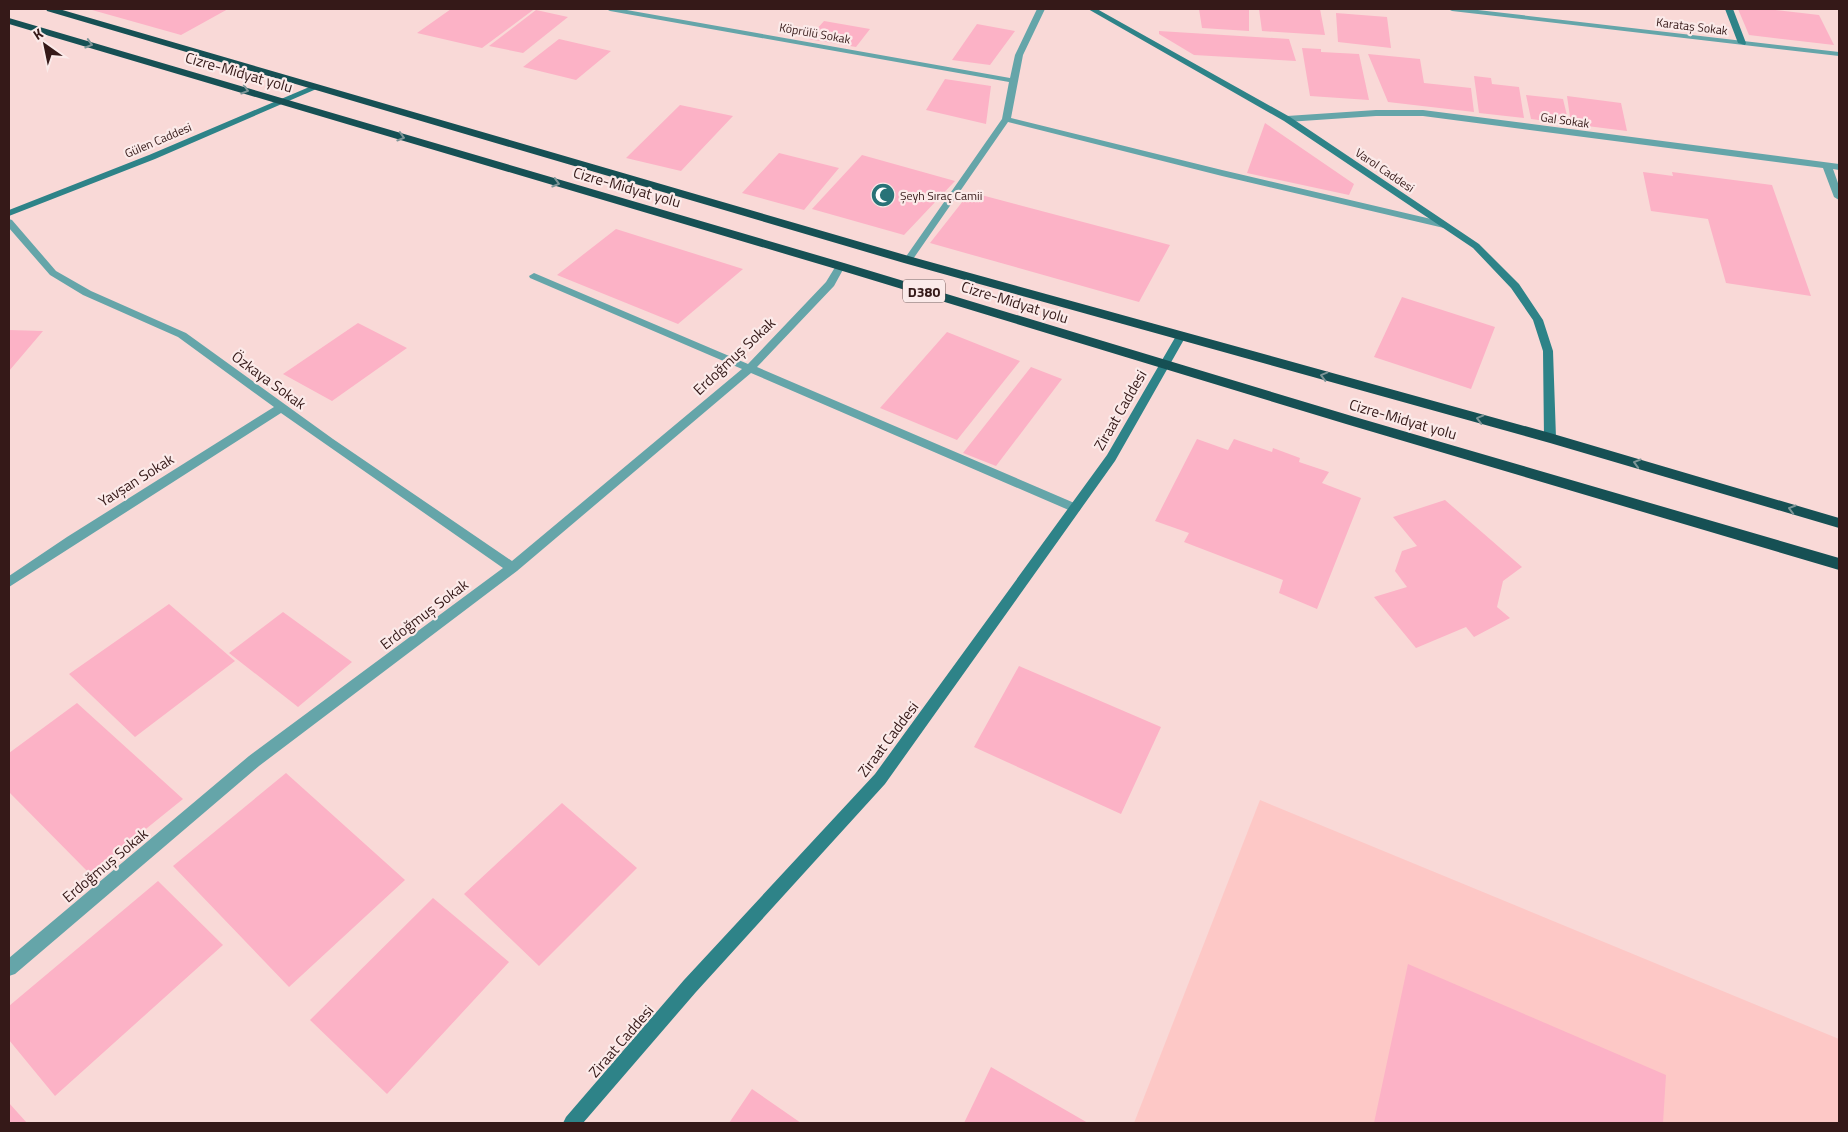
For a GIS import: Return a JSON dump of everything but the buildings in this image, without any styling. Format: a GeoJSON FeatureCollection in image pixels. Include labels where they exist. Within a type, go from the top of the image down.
{"type":"FeatureCollection","features":[{"type":"Feature","properties":{"kind":"highway","name":"Cizre-Midyat yolu"},"geometry":{"type":"LineString","coordinates":[[50,9],[908,260],[1550,438],[1839,523]]}},
{"type":"Feature","properties":{"kind":"highway","name":"Cizre-Midyat yolu"},"geometry":{"type":"LineString","coordinates":[[9,21],[840,266],[1351,422],[1839,564]]}},
{"type":"Feature","properties":{"kind":"street","name":"Köprülü Sokak"},"geometry":{"type":"LineString","coordinates":[[610,9],[1015,81]]}},
{"type":"Feature","properties":{"kind":"street"},"geometry":{"type":"LineString","coordinates":[[908,260],[1006,119],[1019,55],[1041,9]]}},
{"type":"Feature","properties":{"kind":"street","name":"Varol Caddesi"},"geometry":{"type":"LineString","coordinates":[[1092,9],[1286,119],[1476,246],[1515,286],[1538,320],[1548,351],[1550,438]]}},
{"type":"Feature","properties":{"kind":"street","name":"Karataş Sokak"},"geometry":{"type":"LineString","coordinates":[[1452,9],[1839,54]]}},
{"type":"Feature","properties":{"kind":"street"},"geometry":{"type":"LineString","coordinates":[[1516,9],[1520,17]]}},
{"type":"Feature","properties":{"kind":"street"},"geometry":{"type":"LineString","coordinates":[[1729,9],[1742,43]]}},
{"type":"Feature","properties":{"kind":"street","name":"Gülen Caddesi"},"geometry":{"type":"LineString","coordinates":[[9,214],[152,157],[316,87]]}},
{"type":"Feature","properties":{"kind":"street","name":"Gal Sokak"},"geometry":{"type":"LineString","coordinates":[[1286,119],[1376,113],[1423,113],[1839,167]]}},
{"type":"Feature","properties":{"kind":"street"},"geometry":{"type":"LineString","coordinates":[[1006,119],[1222,174],[1444,224]]}},
{"type":"Feature","properties":{"kind":"street"},"geometry":{"type":"LineString","coordinates":[[1826,166],[1839,197]]}},
{"type":"Feature","properties":{"kind":"street","name":"Özkaya Sokak"},"geometry":{"type":"LineString","coordinates":[[9,222],[53,272],[87,294],[182,335],[328,442],[513,568]]}},
{"type":"Feature","properties":{"kind":"street","name":"Erdoğmuş Sokak"},"geometry":{"type":"LineString","coordinates":[[9,968],[254,761],[513,568],[750,368],[830,284],[840,266]]}},
{"type":"Feature","properties":{"kind":"street"},"geometry":{"type":"LineString","coordinates":[[534,276],[1076,508]]}},
{"type":"Feature","properties":{"kind":"street","name":"Ziraat Caddesi"},"geometry":{"type":"LineString","coordinates":[[572,1123],[690,986],[880,779],[1111,458],[1181,336]]}},
{"type":"Feature","properties":{"kind":"street","name":"Yavşan Sokak"},"geometry":{"type":"LineString","coordinates":[[9,582],[71,540],[281,408]]}},
{"type":"Feature","properties":{"kind":"shaded area"},"geometry":{"type":"Polygon","coordinates":[[[1260,800],[1839,1039],[1839,1123],[1134,1123],[1260,800]]]}},
{"type":"Feature","properties":{"kind":"place","name":"Şeyh Sıraç Camii"},"geometry":{"type":"Point","coordinates":[883,195]}}]}
